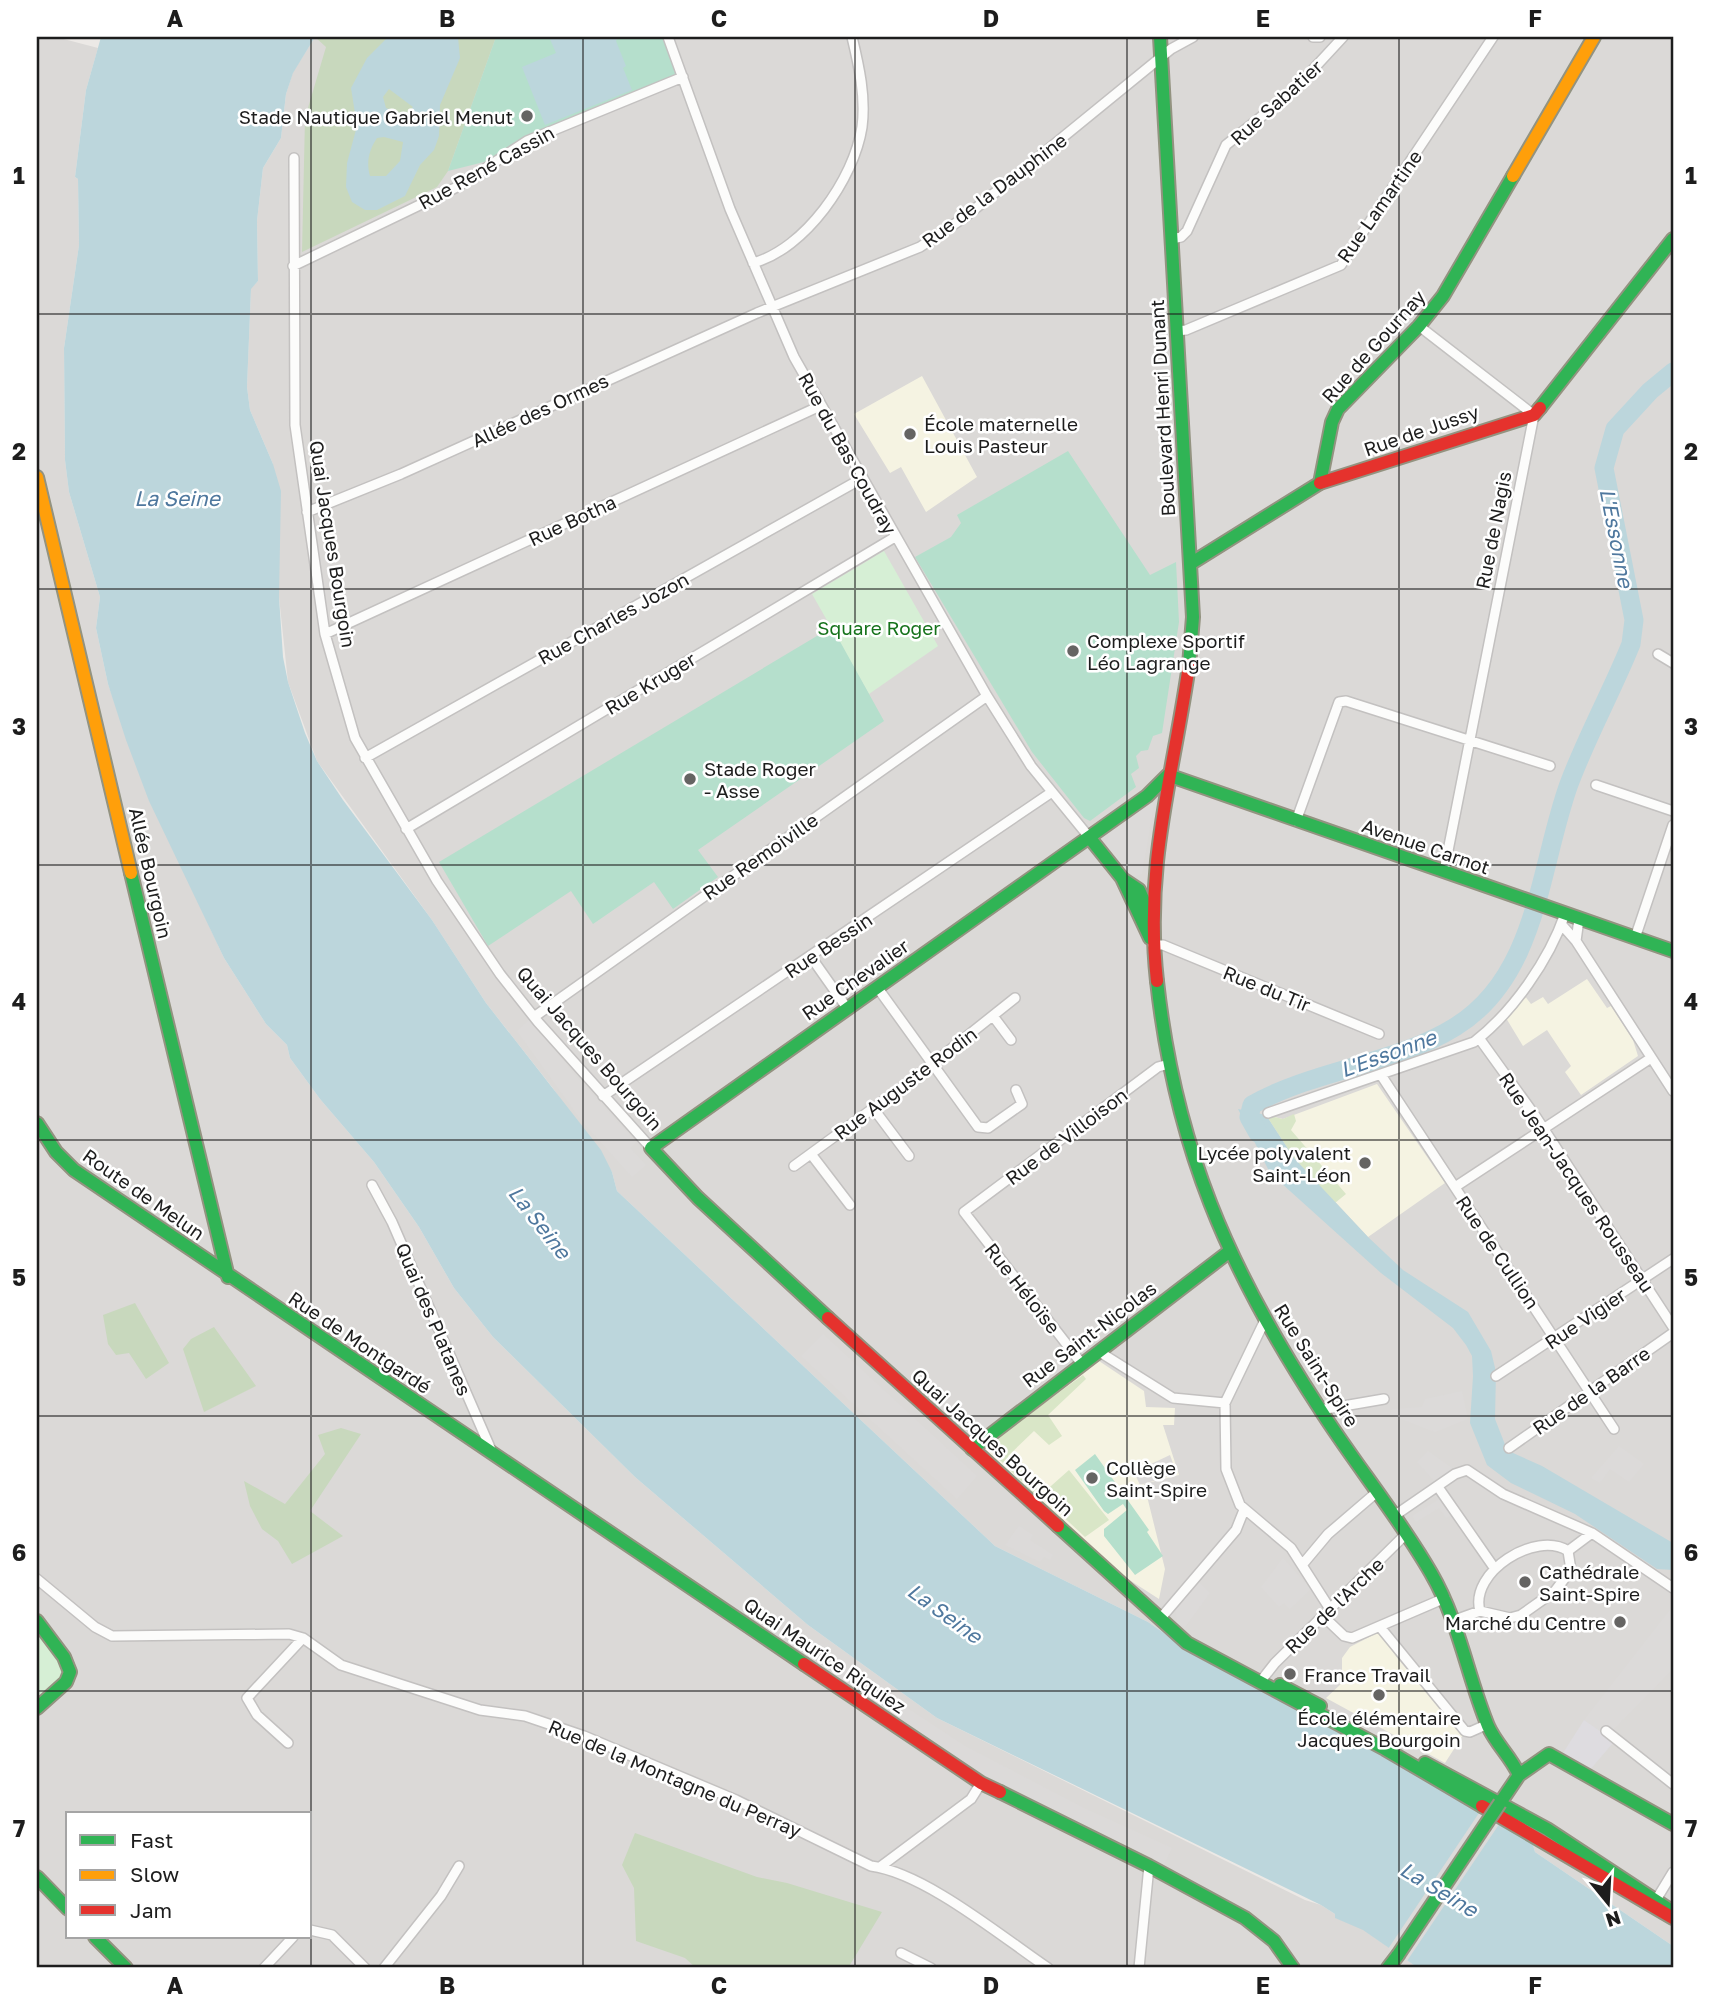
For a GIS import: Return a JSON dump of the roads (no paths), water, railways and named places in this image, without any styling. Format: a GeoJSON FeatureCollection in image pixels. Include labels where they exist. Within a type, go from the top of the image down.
{"type":"FeatureCollection","features":[{"type":"Feature","properties":{"kind":"main road","name":"Boulevard Henri Dunant"},"geometry":{"type":"LineString","coordinates":[[1160,37],[1192,639],[1168,775]]}},
{"type":"Feature","properties":{"kind":"main road","name":"Rue de Gournay"},"geometry":{"type":"LineString","coordinates":[[1320,483],[1332,422],[1338,410],[1419,326],[1443,296],[1594,37]]}},
{"type":"Feature","properties":{"kind":"main road","name":"Rue de Nagis"},"geometry":{"type":"LineString","coordinates":[[1534,415],[1673,239]]}},
{"type":"Feature","properties":{"kind":"main road","name":"Rue de Jussy"},"geometry":{"type":"LineString","coordinates":[[1320,483],[1514,419],[1534,415]]}},
{"type":"Feature","properties":{"kind":"main road","name":"Allée Bourgoin"},"geometry":{"type":"LineString","coordinates":[[37,477],[228,1277]]}},
{"type":"Feature","properties":{"kind":"main road"},"geometry":{"type":"LineString","coordinates":[[1190,564],[1320,483]]}},
{"type":"Feature","properties":{"kind":"main road","name":"Rue Chevalier"},"geometry":{"type":"LineString","coordinates":[[651,1148],[1152,792],[1168,775]]}},
{"type":"Feature","properties":{"kind":"main road","name":"Rue Saint-Spire"},"geometry":{"type":"LineString","coordinates":[[1168,775],[1152,874],[1153,945],[1169,1064],[1189,1143],[1230,1251],[1265,1320],[1320,1410],[1406,1534],[1445,1598],[1455,1620],[1488,1724],[1519,1775]]}},
{"type":"Feature","properties":{"kind":"main road","name":"Avenue Carnot"},"geometry":{"type":"LineString","coordinates":[[1168,775],[1522,899],[1559,916],[1579,919],[1673,951]]}},
{"type":"Feature","properties":{"kind":"main road"},"geometry":{"type":"LineString","coordinates":[[1152,792],[1161,807]]}},
{"type":"Feature","properties":{"kind":"main road","name":"Rue Saint-Spire"},"geometry":{"type":"LineString","coordinates":[[1085,840],[1122,878],[1153,945]]}},
{"type":"Feature","properties":{"kind":"main road"},"geometry":{"type":"LineString","coordinates":[[1122,878],[1136,896],[1152,874]]}},
{"type":"Feature","properties":{"kind":"main road"},"geometry":{"type":"LineString","coordinates":[[1139,890],[1152,921]]}},
{"type":"Feature","properties":{"kind":"main road","name":"Route de Melun"},"geometry":{"type":"LineString","coordinates":[[37,1123],[56,1152],[74,1170],[207,1262]]}},
{"type":"Feature","properties":{"kind":"main road","name":"Quai Jacques Bourgoin"},"geometry":{"type":"LineString","coordinates":[[651,1148],[698,1198],[1187,1643],[1496,1808]]}},
{"type":"Feature","properties":{"kind":"main road","name":"Rue Saint-Nicolas"},"geometry":{"type":"LineString","coordinates":[[972,1449],[1230,1251]]}},
{"type":"Feature","properties":{"kind":"main road","name":"Rue de Montgardé"},"geometry":{"type":"LineString","coordinates":[[207,1262],[492,1454]]}},
{"type":"Feature","properties":{"kind":"main road","name":"Quai Maurice Riquiez"},"geometry":{"type":"LineString","coordinates":[[492,1454],[981,1783],[1150,1866],[1255,1925],[1274,1941],[1293,1968]]}},
{"type":"Feature","properties":{"kind":"main road","name":"Quai Jacques Bourgoin"},"geometry":{"type":"LineString","coordinates":[[1160,1619],[1496,1808]]}},
{"type":"Feature","properties":{"kind":"main road"},"geometry":{"type":"LineString","coordinates":[[37,1621],[64,1657],[70,1672],[66,1682],[37,1709]]}},
{"type":"Feature","properties":{"kind":"main road"},"geometry":{"type":"LineString","coordinates":[[1388,1968],[1519,1775],[1549,1754],[1673,1825]]}},
{"type":"Feature","properties":{"kind":"main road"},"geometry":{"type":"LineString","coordinates":[[1496,1808],[1546,1829],[1673,1912]]}},
{"type":"Feature","properties":{"kind":"main road"},"geometry":{"type":"LineString","coordinates":[[1496,1808],[1673,1918]]}},
{"type":"Feature","properties":{"kind":"main road"},"geometry":{"type":"LineString","coordinates":[[37,1877],[66,1907]]}},
{"type":"Feature","properties":{"kind":"main road"},"geometry":{"type":"LineString","coordinates":[[96,1938],[126,1968]]}},
{"type":"Feature","properties":{"kind":"street","name":"Rue du Bas Coudray"},"geometry":{"type":"LineString","coordinates":[[668,37],[730,209],[794,358],[987,696],[1031,766],[1085,840]]}},
{"type":"Feature","properties":{"kind":"street"},"geometry":{"type":"LineString","coordinates":[[753,262],[776,253],[806,232],[820,216],[857,146],[864,104],[852,37]]}},
{"type":"Feature","properties":{"kind":"street","name":"Rue de la Dauphine"},"geometry":{"type":"LineString","coordinates":[[773,307],[904,255],[935,239],[1161,59],[1193,37]]}},
{"type":"Feature","properties":{"kind":"street"},"geometry":{"type":"LineString","coordinates":[[1313,37],[1320,37]]}},
{"type":"Feature","properties":{"kind":"street","name":"Rue Sabatier"},"geometry":{"type":"LineString","coordinates":[[1172,239],[1181,237],[1187,231],[1226,145],[1293,91],[1343,37]]}},
{"type":"Feature","properties":{"kind":"street","name":"Rue Lamartine"},"geometry":{"type":"LineString","coordinates":[[1177,331],[1186,330],[1341,265],[1493,37]]}},
{"type":"Feature","properties":{"kind":"street","name":"Rue René Cassin"},"geometry":{"type":"LineString","coordinates":[[293,266],[457,187],[527,141],[683,76]]}},
{"type":"Feature","properties":{"kind":"street","name":"Quai Jacques Bourgoin"},"geometry":{"type":"LineString","coordinates":[[294,158],[295,425],[325,634],[338,686],[365,758],[480,946],[534,1017],[651,1148]]}},
{"type":"Feature","properties":{"kind":"street","name":"Allée des Ormes"},"geometry":{"type":"LineString","coordinates":[[307,512],[401,474],[773,307]]}},
{"type":"Feature","properties":{"kind":"street"},"geometry":{"type":"LineString","coordinates":[[1419,326],[1534,415]]}},
{"type":"Feature","properties":{"kind":"street","name":"Rue Botha"},"geometry":{"type":"LineString","coordinates":[[325,634],[820,406]]}},
{"type":"Feature","properties":{"kind":"street","name":"Rue de Nagis"},"geometry":{"type":"LineString","coordinates":[[1444,871],[1534,415]]}},
{"type":"Feature","properties":{"kind":"street","name":"Rue Charles Jozon"},"geometry":{"type":"LineString","coordinates":[[365,758],[861,479]]}},
{"type":"Feature","properties":{"kind":"street","name":"Rue Kruger"},"geometry":{"type":"LineString","coordinates":[[406,829],[895,537]]}},
{"type":"Feature","properties":{"kind":"street"},"geometry":{"type":"LineString","coordinates":[[1658,654],[1673,663]]}},
{"type":"Feature","properties":{"kind":"street","name":"Rue Remoiville"},"geometry":{"type":"LineString","coordinates":[[534,1017],[987,696]]}},
{"type":"Feature","properties":{"kind":"street"},"geometry":{"type":"LineString","coordinates":[[1296,821],[1339,702],[1346,701],[1472,739],[1550,766]]}},
{"type":"Feature","properties":{"kind":"street"},"geometry":{"type":"LineString","coordinates":[[1596,785],[1673,811]]}},
{"type":"Feature","properties":{"kind":"street","name":"Rue Bessin"},"geometry":{"type":"LineString","coordinates":[[603,1097],[1052,792]]}},
{"type":"Feature","properties":{"kind":"street"},"geometry":{"type":"LineString","coordinates":[[1635,937],[1673,825]]}},
{"type":"Feature","properties":{"kind":"street"},"geometry":{"type":"LineString","coordinates":[[1268,1113],[1479,1038],[1521,992],[1559,916],[1673,1091]]}},
{"type":"Feature","properties":{"kind":"street"},"geometry":{"type":"LineString","coordinates":[[1576,941],[1579,919]]}},
{"type":"Feature","properties":{"kind":"street","name":"Rue du Tir"},"geometry":{"type":"LineString","coordinates":[[1153,945],[1163,945],[1380,1034]]}},
{"type":"Feature","properties":{"kind":"street"},"geometry":{"type":"LineString","coordinates":[[811,957],[847,1008]]}},
{"type":"Feature","properties":{"kind":"street"},"geometry":{"type":"LineString","coordinates":[[877,988],[978,1127],[988,1128],[1023,1104],[1016,1090]]}},
{"type":"Feature","properties":{"kind":"street","name":"Rue Auguste Rodin"},"geometry":{"type":"LineString","coordinates":[[794,1166],[932,1064],[1014,998]]}},
{"type":"Feature","properties":{"kind":"street"},"geometry":{"type":"LineString","coordinates":[[993,1016],[1011,1040]]}},
{"type":"Feature","properties":{"kind":"street","name":"Rue Jean-Jacques Rousseau"},"geometry":{"type":"LineString","coordinates":[[1479,1038],[1543,1129],[1673,1327]]}},
{"type":"Feature","properties":{"kind":"street"},"geometry":{"type":"LineString","coordinates":[[1455,1187],[1651,1058]]}},
{"type":"Feature","properties":{"kind":"street","name":"Rue de Villoison"},"geometry":{"type":"LineString","coordinates":[[964,1212],[1158,1067],[1169,1064]]}},
{"type":"Feature","properties":{"kind":"street","name":"Rue de Cullion"},"geometry":{"type":"LineString","coordinates":[[1381,1075],[1614,1429]]}},
{"type":"Feature","properties":{"kind":"street"},"geometry":{"type":"LineString","coordinates":[[873,1108],[909,1156]]}},
{"type":"Feature","properties":{"kind":"street"},"geometry":{"type":"LineString","coordinates":[[811,1154],[850,1205]]}},
{"type":"Feature","properties":{"kind":"street","name":"Quai des Platanes"},"geometry":{"type":"LineString","coordinates":[[372,1185],[392,1222],[492,1454]]}},
{"type":"Feature","properties":{"kind":"street","name":"Rue Héloïse"},"geometry":{"type":"LineString","coordinates":[[964,1212],[1082,1364]]}},
{"type":"Feature","properties":{"kind":"street","name":"Rue Vigier"},"geometry":{"type":"LineString","coordinates":[[1496,1376],[1673,1259]]}},
{"type":"Feature","properties":{"kind":"street"},"geometry":{"type":"LineString","coordinates":[[1265,1320],[1225,1403],[1226,1469],[1244,1510],[1291,1548],[1326,1612],[1344,1636],[1352,1638],[1445,1598]]}},
{"type":"Feature","properties":{"kind":"street","name":"Rue de la Barre"},"geometry":{"type":"LineString","coordinates":[[1509,1448],[1673,1332]]}},
{"type":"Feature","properties":{"kind":"street"},"geometry":{"type":"LineString","coordinates":[[1098,1352],[1173,1398],[1225,1403]]}},
{"type":"Feature","properties":{"kind":"street"},"geometry":{"type":"LineString","coordinates":[[1320,1410],[1384,1399]]}},
{"type":"Feature","properties":{"kind":"street"},"geometry":{"type":"LineString","coordinates":[[1394,1516],[1459,1471],[1474,1473],[1503,1494],[1592,1533],[1673,1588]]}},
{"type":"Feature","properties":{"kind":"street"},"geometry":{"type":"LineString","coordinates":[[1438,1487],[1495,1569]]}},
{"type":"Feature","properties":{"kind":"street"},"geometry":{"type":"LineString","coordinates":[[1302,1565],[1328,1534],[1377,1492]]}},
{"type":"Feature","properties":{"kind":"street"},"geometry":{"type":"LineString","coordinates":[[1160,1619],[1236,1530],[1244,1510]]}},
{"type":"Feature","properties":{"kind":"street"},"geometry":{"type":"LineString","coordinates":[[1568,1551],[1592,1533]]}},
{"type":"Feature","properties":{"kind":"street","name":"Rue de l'Arche"},"geometry":{"type":"LineString","coordinates":[[1264,1677],[1406,1534]]}},
{"type":"Feature","properties":{"kind":"street"},"geometry":{"type":"LineString","coordinates":[[1480,1611],[1482,1588],[1495,1569],[1539,1546],[1554,1546],[1568,1551]]}},
{"type":"Feature","properties":{"kind":"street"},"geometry":{"type":"LineString","coordinates":[[1455,1620],[1480,1611],[1510,1618],[1534,1607],[1555,1591],[1571,1570],[1568,1551]]}},
{"type":"Feature","properties":{"kind":"street","name":"Rue de la Montagne du Perray"},"geometry":{"type":"LineString","coordinates":[[37,1579],[95,1627],[113,1636],[289,1634],[303,1638],[341,1665],[480,1710],[525,1716],[584,1736],[736,1800],[870,1866],[880,1867],[927,1888],[1048,1968]]}},
{"type":"Feature","properties":{"kind":"street"},"geometry":{"type":"LineString","coordinates":[[1380,1627],[1465,1731],[1470,1732],[1488,1724]]}},
{"type":"Feature","properties":{"kind":"street"},"geometry":{"type":"LineString","coordinates":[[288,1743],[257,1715],[247,1699],[303,1638]]}},
{"type":"Feature","properties":{"kind":"street"},"geometry":{"type":"LineString","coordinates":[[1605,1731],[1673,1783]]}},
{"type":"Feature","properties":{"kind":"street"},"geometry":{"type":"LineString","coordinates":[[880,1867],[971,1799],[981,1783]]}},
{"type":"Feature","properties":{"kind":"street"},"geometry":{"type":"LineString","coordinates":[[384,1968],[440,1896],[458,1866]]}},
{"type":"Feature","properties":{"kind":"street"},"geometry":{"type":"LineString","coordinates":[[1139,1968],[1150,1866]]}},
{"type":"Feature","properties":{"kind":"street"},"geometry":{"type":"LineString","coordinates":[[1656,1900],[1673,1872]]}},
{"type":"Feature","properties":{"kind":"street"},"geometry":{"type":"LineString","coordinates":[[312,1930],[332,1936],[365,1968]]}},
{"type":"Feature","properties":{"kind":"street"},"geometry":{"type":"LineString","coordinates":[[264,1968],[292,1938]]}},
{"type":"Feature","properties":{"kind":"street"},"geometry":{"type":"LineString","coordinates":[[901,1953],[932,1968]]}},
{"type":"Feature","properties":{"kind":"water","name":"La Seine"},"geometry":{"type":"Polygon","coordinates":[[[101,37],[315,37],[293,73],[286,94],[281,138],[263,168],[257,221],[258,281],[251,289],[247,387],[250,410],[273,464],[281,491],[279,597],[283,657],[288,682],[317,761],[432,920],[486,1003],[601,1150],[612,1172],[617,1191],[995,1546],[1148,1622],[1203,1660],[1383,1753],[1532,1842],[1535,1852],[1673,1946],[1673,1968],[1418,1968],[1363,1930],[1335,1918],[1335,1914],[1321,1905],[937,1718],[808,1625],[635,1477],[493,1337],[454,1288],[419,1227],[374,1162],[320,1099],[290,1058],[287,1045],[266,1024],[224,958],[149,801],[108,684],[96,628],[100,597],[69,492],[65,460],[64,348],[79,245],[78,179],[75,177],[86,90],[101,37]]]}},
{"type":"Feature","properties":{"kind":"water"},"geometry":{"type":"Polygon","coordinates":[[[388,37],[458,37],[460,58],[440,105],[439,136],[434,150],[420,165],[405,196],[377,210],[365,210],[352,202],[346,187],[347,163],[357,126],[351,88],[367,58],[388,37]],[[389,89],[383,97],[386,108],[406,115],[413,107],[389,89]],[[377,138],[370,152],[370,176],[386,176],[400,161],[403,142],[377,138]]]}},
{"type":"Feature","properties":{"kind":"water"},"geometry":{"type":"Polygon","coordinates":[[[549,37],[618,37],[616,41],[626,66],[623,68],[632,90],[545,125],[522,67],[556,53],[549,37]]]}},
{"type":"Feature","properties":{"kind":"water"},"geometry":{"type":"Polygon","coordinates":[[[1238,1109],[1266,1115],[1294,1158],[1368,1237],[1403,1270],[1468,1312],[1491,1351],[1496,1372],[1495,1419],[1506,1447],[1673,1543],[1673,1570],[1657,1569],[1575,1514],[1511,1483],[1487,1465],[1470,1423],[1472,1356],[1466,1345],[1453,1328],[1381,1273],[1270,1173],[1238,1109]]]}},
{"type":"Feature","properties":{"kind":"waterway","name":"L'Essonne"},"geometry":{"type":"LineString","coordinates":[[1258,1133],[1249,1117],[1252,1105],[1302,1083],[1406,1050],[1455,1027],[1482,1005],[1504,979],[1520,950],[1542,884],[1569,784],[1631,644],[1634,620],[1604,468],[1615,429],[1650,391],[1673,372]]}},
{"type":"Feature","properties":{"kind":"place","name":"Stade Nautique Gabriel Menut"},"geometry":{"type":"Point","coordinates":[527,116]}},
{"type":"Feature","properties":{"kind":"place","name":"École maternelle Louis Pasteur"},"geometry":{"type":"Point","coordinates":[910,434]}},
{"type":"Feature","properties":{"kind":"place","name":"Complexe Sportif Léo Lagrange"},"geometry":{"type":"Point","coordinates":[1073,651]}},
{"type":"Feature","properties":{"kind":"place","name":"Stade Roger - Asse"},"geometry":{"type":"Point","coordinates":[690,779]}},
{"type":"Feature","properties":{"kind":"place","name":"Lycée polyvalent Saint-Léon"},"geometry":{"type":"Point","coordinates":[1365,1163]}},
{"type":"Feature","properties":{"kind":"place","name":"Collège Saint-Spire"},"geometry":{"type":"Point","coordinates":[1092,1478]}},
{"type":"Feature","properties":{"kind":"place","name":"Cathédrale Saint-Spire"},"geometry":{"type":"Point","coordinates":[1525,1582]}},
{"type":"Feature","properties":{"kind":"place","name":"Marché du Centre"},"geometry":{"type":"Point","coordinates":[1620,1622]}},
{"type":"Feature","properties":{"kind":"place","name":"France Travail"},"geometry":{"type":"Point","coordinates":[1290,1674]}},
{"type":"Feature","properties":{"kind":"place","name":"École élémentaire Jacques Bourgoin"},"geometry":{"type":"Point","coordinates":[1379,1695]}},
{"type":"Feature","properties":{"kind":"park label","name":"Square Roger"},"geometry":{"type":"Point","coordinates":[879,627]}}]}
